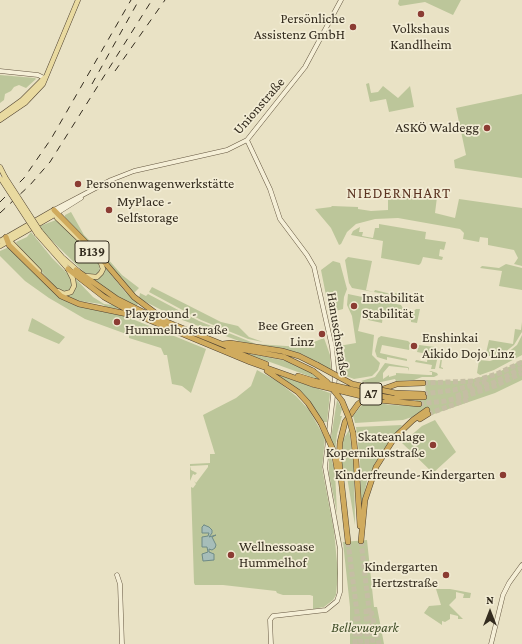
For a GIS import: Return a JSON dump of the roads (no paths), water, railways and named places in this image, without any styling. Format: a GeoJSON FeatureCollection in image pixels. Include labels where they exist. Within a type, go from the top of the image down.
{"type":"FeatureCollection","features":[{"type":"Feature","properties":{"kind":"highway"},"geometry":{"type":"LineString","coordinates":[[55,212],[134,297],[167,322]]}},
{"type":"Feature","properties":{"kind":"highway"},"geometry":{"type":"LineString","coordinates":[[8,239],[52,289],[66,299],[79,304],[112,310],[148,320]]}},
{"type":"Feature","properties":{"kind":"highway"},"geometry":{"type":"LineString","coordinates":[[68,269],[104,297],[148,320],[250,362],[313,383],[378,400],[419,404]]}},
{"type":"Feature","properties":{"kind":"highway"},"geometry":{"type":"LineString","coordinates":[[76,270],[96,286],[117,299],[159,320],[222,344],[284,357],[313,370],[327,382],[342,401],[353,433],[356,460],[358,516],[361,531]]}},
{"type":"Feature","properties":{"kind":"highway"},"geometry":{"type":"LineString","coordinates":[[230,343],[282,351],[299,356],[352,384],[395,393],[424,396],[385,397],[313,383],[228,349],[222,344],[230,343]]}},
{"type":"Feature","properties":{"kind":"highway"},"geometry":{"type":"LineString","coordinates":[[250,362],[291,386],[308,403],[321,423],[334,452],[341,482]]}},
{"type":"Feature","properties":{"kind":"highway","name":"A7"},"geometry":{"type":"LineString","coordinates":[[348,542],[341,482],[340,442],[345,422],[353,410],[364,399],[382,388],[397,384],[423,383]]}},
{"type":"Feature","properties":{"kind":"highway"},"geometry":{"type":"LineString","coordinates":[[361,541],[365,500],[372,475],[384,452],[402,430],[427,412]]}},
{"type":"Feature","properties":{"kind":"main road"},"geometry":{"type":"LineString","coordinates":[[0,120],[32,97],[43,84],[44,78],[78,0]]}},
{"type":"Feature","properties":{"kind":"main road"},"geometry":{"type":"LineString","coordinates":[[0,116],[22,100],[44,78]]}},
{"type":"Feature","properties":{"kind":"main road","name":"B139"},"geometry":{"type":"LineString","coordinates":[[0,167],[2,178],[39,233],[68,269],[74,279],[74,286],[70,293],[64,294],[53,286],[8,239]]}},
{"type":"Feature","properties":{"kind":"main road","name":"B139"},"geometry":{"type":"LineString","coordinates":[[39,233],[76,270],[89,277],[95,278],[101,273],[103,267],[90,250],[55,212]]}},
{"type":"Feature","properties":{"kind":"main road","name":"Unionstraße"},"geometry":{"type":"LineString","coordinates":[[0,246],[8,239],[55,212]]}},
{"type":"Feature","properties":{"kind":"main road","name":"Unionstraße"},"geometry":{"type":"LineString","coordinates":[[0,241],[8,239]]}},
{"type":"Feature","properties":{"kind":"street","name":"Unionstraße"},"geometry":{"type":"LineString","coordinates":[[55,212],[111,180],[140,169],[227,150],[247,140],[306,67],[341,0]]}},
{"type":"Feature","properties":{"kind":"street"},"geometry":{"type":"LineString","coordinates":[[0,71],[38,75],[44,78]]}},
{"type":"Feature","properties":{"kind":"street","name":"Hanuschstraße"},"geometry":{"type":"LineString","coordinates":[[247,140],[270,189],[280,219],[307,255],[314,267],[333,354],[335,389],[326,467],[339,543],[342,582],[338,600],[329,608],[322,611],[273,616],[270,620],[271,644]]}},
{"type":"Feature","properties":{"kind":"street"},"geometry":{"type":"LineString","coordinates":[[491,644],[503,595],[522,565]]}},
{"type":"Feature","properties":{"kind":"street"},"geometry":{"type":"LineString","coordinates":[[117,575],[120,584],[122,644]]}},
{"type":"Feature","properties":{"kind":"water"},"geometry":{"type":"Polygon","coordinates":[[[204,525],[212,530],[209,537],[216,535],[212,537],[216,545],[215,548],[212,550],[209,549],[209,552],[214,554],[214,560],[203,561],[202,554],[208,552],[207,547],[202,547],[202,537],[208,536],[209,533],[202,533],[202,527],[204,525]]]}},
{"type":"Feature","properties":{"kind":"tunnel"},"geometry":{"type":"LineString","coordinates":[[423,383],[474,381],[497,374],[522,362]]}},
{"type":"Feature","properties":{"kind":"tunnel"},"geometry":{"type":"LineString","coordinates":[[456,396],[495,382],[522,368]]}},
{"type":"Feature","properties":{"kind":"tunnel"},"geometry":{"type":"LineString","coordinates":[[419,404],[445,401],[466,396],[495,386],[522,373]]}},
{"type":"Feature","properties":{"kind":"tunnel"},"geometry":{"type":"LineString","coordinates":[[423,394],[454,390],[487,381]]}},
{"type":"Feature","properties":{"kind":"tunnel"},"geometry":{"type":"LineString","coordinates":[[428,414],[469,399]]}},
{"type":"Feature","properties":{"kind":"tunnel"},"geometry":{"type":"LineString","coordinates":[[361,541],[373,644]]}},
{"type":"Feature","properties":{"kind":"tunnel"},"geometry":{"type":"LineString","coordinates":[[348,542],[361,644]]}},
{"type":"Feature","properties":{"kind":"tunnel"},"geometry":{"type":"LineString","coordinates":[[366,609],[367,644]]}},
{"type":"Feature","properties":{"kind":"tunnel"},"geometry":{"type":"LineString","coordinates":[[371,611],[379,644]]}},
{"type":"Feature","properties":{"kind":"tunnel"},"geometry":{"type":"LineString","coordinates":[[355,644],[356,616]]}},
{"type":"Feature","properties":{"kind":"railway"},"geometry":{"type":"LineString","coordinates":[[0,202],[24,178],[51,139],[131,0]]}},
{"type":"Feature","properties":{"kind":"railway"},"geometry":{"type":"LineString","coordinates":[[92,84],[139,0]]}},
{"type":"Feature","properties":{"kind":"railway"},"geometry":{"type":"LineString","coordinates":[[0,213],[30,185],[50,162],[152,0]]}},
{"type":"Feature","properties":{"kind":"railway"},"geometry":{"type":"LineString","coordinates":[[115,71],[165,0]]}},
{"type":"Feature","properties":{"kind":"place","name":"Volkshaus Kandlheim"},"geometry":{"type":"Point","coordinates":[421,14]}},
{"type":"Feature","properties":{"kind":"place","name":"Persönliche Assistenz GmbH"},"geometry":{"type":"Point","coordinates":[353,27]}},
{"type":"Feature","properties":{"kind":"place","name":"ASKÖ Waldegg"},"geometry":{"type":"Point","coordinates":[487,128]}},
{"type":"Feature","properties":{"kind":"place","name":"Personenwagenwerkstätte"},"geometry":{"type":"Point","coordinates":[78,184]}},
{"type":"Feature","properties":{"kind":"place","name":"MyPlace - Selfstorage"},"geometry":{"type":"Point","coordinates":[109,210]}},
{"type":"Feature","properties":{"kind":"place","name":"Instabilität Stabilität"},"geometry":{"type":"Point","coordinates":[354,306]}},
{"type":"Feature","properties":{"kind":"place","name":"Playground - Hummelhofstraße"},"geometry":{"type":"Point","coordinates":[117,322]}},
{"type":"Feature","properties":{"kind":"place","name":"Bee Green Linz"},"geometry":{"type":"Point","coordinates":[322,334]}},
{"type":"Feature","properties":{"kind":"place","name":"Enshinkai Aikido Dojo Linz"},"geometry":{"type":"Point","coordinates":[414,346]}},
{"type":"Feature","properties":{"kind":"place","name":"Skateanlage Kopernikusstraße"},"geometry":{"type":"Point","coordinates":[433,445]}},
{"type":"Feature","properties":{"kind":"place","name":"Kinderfreunde-Kindergarten"},"geometry":{"type":"Point","coordinates":[503,475]}},
{"type":"Feature","properties":{"kind":"place","name":"Wellnessoase Hummelhof"},"geometry":{"type":"Point","coordinates":[231,555]}},
{"type":"Feature","properties":{"kind":"place","name":"Kindergarten Hertzstraße"},"geometry":{"type":"Point","coordinates":[446,575]}},
{"type":"Feature","properties":{"kind":"district","name":"NIEDERNHART"},"geometry":{"type":"Point","coordinates":[399,193]}},
{"type":"Feature","properties":{"kind":"park label","name":"Bellevuepark"},"geometry":{"type":"Point","coordinates":[365,628]}}]}
